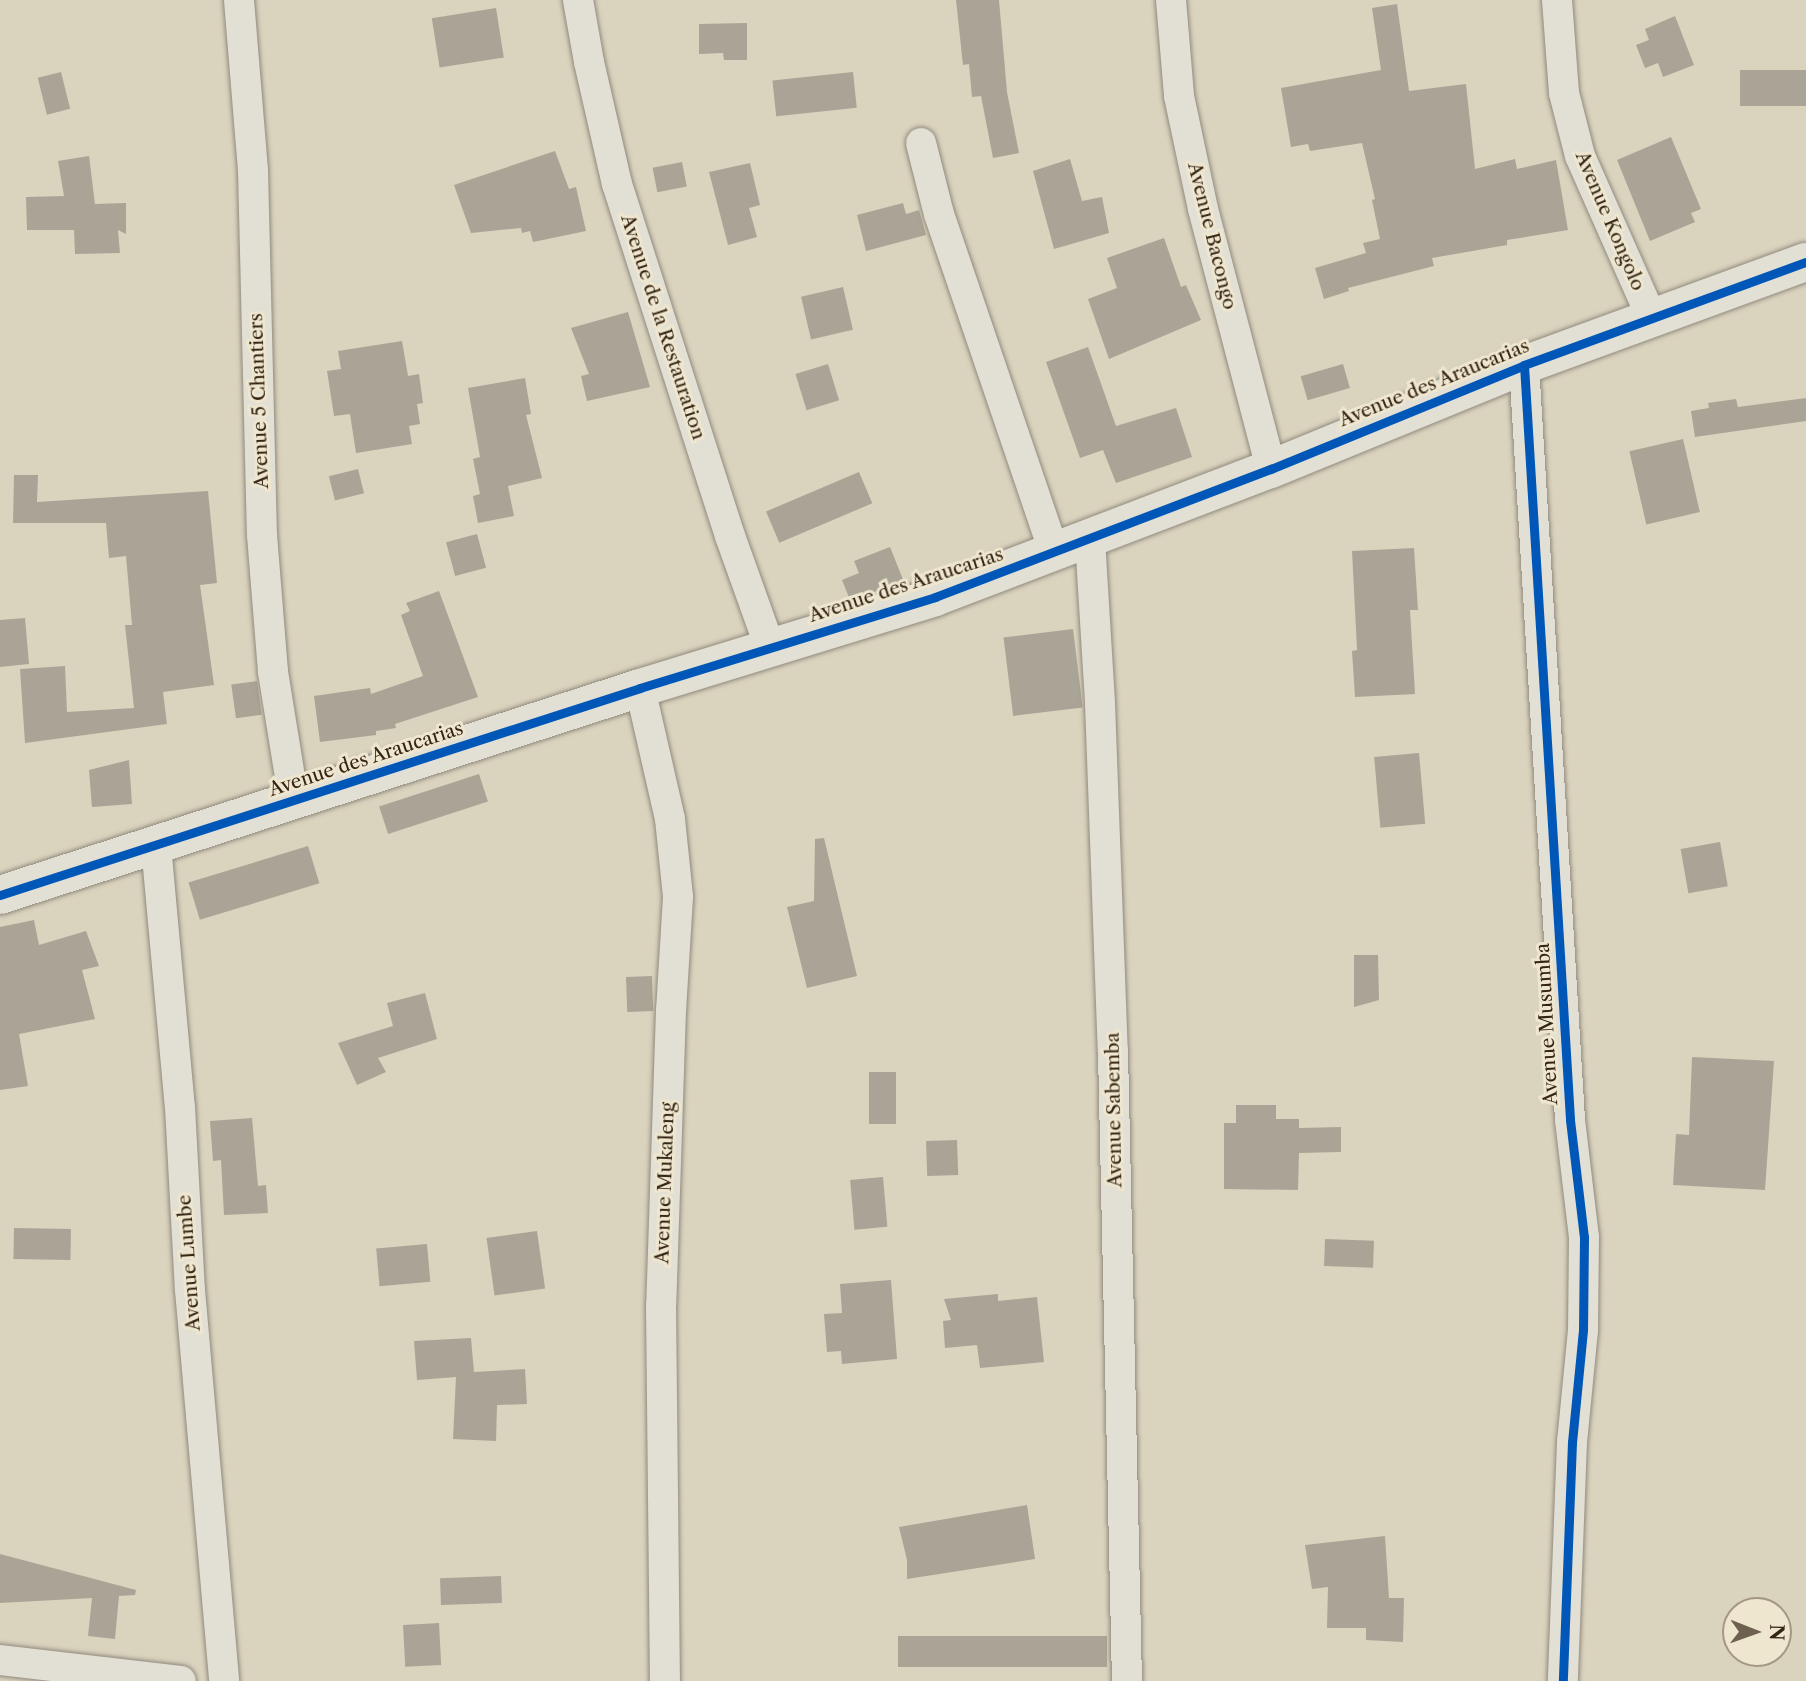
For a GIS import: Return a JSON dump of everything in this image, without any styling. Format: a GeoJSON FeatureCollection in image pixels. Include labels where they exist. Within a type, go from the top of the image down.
{"type":"FeatureCollection","features":[{"type":"Feature","properties":{"kind":"street","name":"Avenue 5 Chantiers"},"geometry":{"type":"LineString","coordinates":[[239,0],[253,170],[262,535],[273,672],[294,801]]}},
{"type":"Feature","properties":{"kind":"street","name":"Avenue de la Restauration"},"geometry":{"type":"LineString","coordinates":[[579,0],[589,62],[617,184],[730,536],[770,648]]}},
{"type":"Feature","properties":{"kind":"street","name":"Avenue Bacongo"},"geometry":{"type":"LineString","coordinates":[[1171,0],[1179,96],[1203,209],[1271,469]]}},
{"type":"Feature","properties":{"kind":"street","name":"Avenue Kongolo"},"geometry":{"type":"LineString","coordinates":[[1557,0],[1564,93],[1580,156],[1651,316]]}},
{"type":"Feature","properties":{"kind":"street"},"geometry":{"type":"LineString","coordinates":[[920,142],[939,214],[1054,552]]}},
{"type":"Feature","properties":{"kind":"street","name":"Avenue des Araucarias"},"geometry":{"type":"LineString","coordinates":[[0,895],[640,688],[935,597],[1271,469],[1651,316],[1806,262]]}},
{"type":"Feature","properties":{"kind":"street","name":"Avenue Musumba"},"geometry":{"type":"LineString","coordinates":[[1524,365],[1570,1120],[1584,1237],[1583,1330],[1572,1442],[1563,1681]]}},
{"type":"Feature","properties":{"kind":"street","name":"Avenue Sabemba"},"geometry":{"type":"LineString","coordinates":[[1090,539],[1100,703],[1113,1051],[1127,1681]]}},
{"type":"Feature","properties":{"kind":"street","name":"Avenue Mukaleng"},"geometry":{"type":"LineString","coordinates":[[640,688],[670,819],[678,897],[670,1022],[661,1305],[665,1681]]}},
{"type":"Feature","properties":{"kind":"street","name":"Avenue Lumbe"},"geometry":{"type":"LineString","coordinates":[[156,845],[180,1107],[190,1290],[224,1681]]}},
{"type":"Feature","properties":{"kind":"street"},"geometry":{"type":"LineString","coordinates":[[0,1660],[181,1681]]}},
{"type":"Feature","properties":{"kind":"building"},"geometry":{"type":"Polygon","coordinates":[[[956,0],[999,0],[1007,92],[1019,153],[993,158],[981,96],[972,97],[969,64],[963,65],[956,0]]]}},
{"type":"Feature","properties":{"kind":"building"},"geometry":{"type":"Polygon","coordinates":[[[1397,4],[1409,91],[1466,84],[1475,169],[1515,159],[1517,169],[1556,160],[1568,230],[1507,240],[1507,245],[1432,258],[1434,266],[1348,288],[1349,291],[1324,299],[1315,268],[1366,253],[1363,243],[1380,239],[1372,200],[1375,199],[1362,143],[1310,151],[1308,144],[1291,147],[1281,88],[1381,70],[1372,8],[1397,4]]]}},
{"type":"Feature","properties":{"kind":"building"},"geometry":{"type":"Polygon","coordinates":[[[496,8],[504,57],[440,68],[432,18],[496,8]]]}},
{"type":"Feature","properties":{"kind":"building"},"geometry":{"type":"Polygon","coordinates":[[[1675,16],[1694,65],[1663,77],[1658,63],[1645,68],[1636,45],[1649,40],[1645,29],[1675,16]]]}},
{"type":"Feature","properties":{"kind":"building"},"geometry":{"type":"Polygon","coordinates":[[[747,23],[747,60],[724,60],[723,53],[699,54],[699,24],[747,23]]]}},
{"type":"Feature","properties":{"kind":"building"},"geometry":{"type":"Polygon","coordinates":[[[1740,70],[1806,70],[1806,106],[1740,106],[1740,70]]]}},
{"type":"Feature","properties":{"kind":"building"},"geometry":{"type":"Polygon","coordinates":[[[61,72],[70,109],[47,115],[38,78],[61,72]]]}},
{"type":"Feature","properties":{"kind":"building"},"geometry":{"type":"Polygon","coordinates":[[[853,72],[857,108],[776,116],[772,80],[853,72]]]}},
{"type":"Feature","properties":{"kind":"building"},"geometry":{"type":"Polygon","coordinates":[[[1671,137],[1701,209],[1691,213],[1695,222],[1650,241],[1617,160],[1671,137]]]}},
{"type":"Feature","properties":{"kind":"building"},"geometry":{"type":"Polygon","coordinates":[[[555,151],[569,189],[576,187],[586,231],[533,242],[530,231],[522,233],[521,228],[471,233],[454,185],[555,151]]]}},
{"type":"Feature","properties":{"kind":"building"},"geometry":{"type":"Polygon","coordinates":[[[89,156],[95,204],[126,203],[126,234],[118,230],[120,253],[75,254],[74,230],[27,230],[26,197],[64,196],[58,161],[89,156]]]}},
{"type":"Feature","properties":{"kind":"building"},"geometry":{"type":"Polygon","coordinates":[[[1070,159],[1082,201],[1102,197],[1109,233],[1054,249],[1033,171],[1070,159]]]}},
{"type":"Feature","properties":{"kind":"building"},"geometry":{"type":"Polygon","coordinates":[[[682,162],[687,187],[657,192],[653,168],[682,162]]]}},
{"type":"Feature","properties":{"kind":"building"},"geometry":{"type":"Polygon","coordinates":[[[750,163],[760,205],[749,208],[757,237],[728,245],[709,172],[750,163]]]}},
{"type":"Feature","properties":{"kind":"building"},"geometry":{"type":"Polygon","coordinates":[[[903,203],[906,214],[919,210],[926,235],[866,251],[857,215],[903,203]]]}},
{"type":"Feature","properties":{"kind":"building"},"geometry":{"type":"Polygon","coordinates":[[[1164,238],[1181,287],[1186,285],[1201,320],[1109,359],[1088,299],[1117,288],[1107,258],[1164,238]]]}},
{"type":"Feature","properties":{"kind":"building"},"geometry":{"type":"Polygon","coordinates":[[[843,287],[853,330],[811,340],[801,297],[843,287]]]}},
{"type":"Feature","properties":{"kind":"building"},"geometry":{"type":"Polygon","coordinates":[[[628,312],[650,387],[587,401],[581,376],[589,374],[571,328],[628,312]]]}},
{"type":"Feature","properties":{"kind":"building"},"geometry":{"type":"Polygon","coordinates":[[[402,341],[408,376],[419,374],[423,403],[417,404],[420,424],[409,426],[412,444],[356,453],[350,414],[334,416],[327,371],[341,369],[338,351],[402,341]]]}},
{"type":"Feature","properties":{"kind":"building"},"geometry":{"type":"Polygon","coordinates":[[[1088,347],[1116,426],[1176,408],[1192,457],[1116,483],[1103,450],[1080,458],[1046,362],[1088,347]]]}},
{"type":"Feature","properties":{"kind":"building"},"geometry":{"type":"Polygon","coordinates":[[[828,364],[839,400],[807,410],[795,374],[828,364]]]}},
{"type":"Feature","properties":{"kind":"building"},"geometry":{"type":"Polygon","coordinates":[[[1343,364],[1350,388],[1308,400],[1301,376],[1343,364]]]}},
{"type":"Feature","properties":{"kind":"building"},"geometry":{"type":"Polygon","coordinates":[[[525,378],[531,414],[526,415],[542,478],[508,486],[514,516],[478,523],[473,496],[480,494],[473,459],[480,457],[468,388],[525,378]]]}},
{"type":"Feature","properties":{"kind":"building"},"geometry":{"type":"Polygon","coordinates":[[[1806,398],[1806,421],[1695,437],[1691,411],[1709,408],[1708,403],[1736,399],[1738,407],[1806,398]]]}},
{"type":"Feature","properties":{"kind":"building"},"geometry":{"type":"Polygon","coordinates":[[[1683,439],[1700,512],[1646,524],[1629,451],[1683,439]]]}},
{"type":"Feature","properties":{"kind":"building"},"geometry":{"type":"Polygon","coordinates":[[[358,469],[364,493],[335,501],[329,476],[358,469]]]}},
{"type":"Feature","properties":{"kind":"building"},"geometry":{"type":"Polygon","coordinates":[[[859,472],[872,503],[779,543],[766,511],[859,472]]]}},
{"type":"Feature","properties":{"kind":"building"},"geometry":{"type":"Polygon","coordinates":[[[14,475],[38,475],[37,502],[208,491],[217,583],[200,585],[214,685],[163,692],[167,724],[25,743],[20,669],[65,666],[67,712],[134,708],[125,625],[132,625],[126,556],[109,558],[106,523],[13,523],[14,475]]]}},
{"type":"Feature","properties":{"kind":"building"},"geometry":{"type":"Polygon","coordinates":[[[477,534],[486,568],[455,576],[446,542],[477,534]]]}},
{"type":"Feature","properties":{"kind":"building"},"geometry":{"type":"Polygon","coordinates":[[[890,547],[904,582],[850,600],[842,580],[859,573],[854,561],[890,547]]]}},
{"type":"Feature","properties":{"kind":"building"},"geometry":{"type":"Polygon","coordinates":[[[1414,548],[1418,610],[1410,610],[1415,694],[1355,697],[1352,651],[1357,650],[1352,551],[1414,548]]]}},
{"type":"Feature","properties":{"kind":"building"},"geometry":{"type":"Polygon","coordinates":[[[439,591],[478,697],[395,724],[396,728],[376,731],[376,735],[320,742],[314,696],[370,688],[371,694],[423,676],[401,615],[410,611],[406,603],[439,591]]]}},
{"type":"Feature","properties":{"kind":"building"},"geometry":{"type":"Polygon","coordinates":[[[25,618],[29,664],[0,667],[0,620],[25,618]]]}},
{"type":"Feature","properties":{"kind":"building"},"geometry":{"type":"Polygon","coordinates":[[[1073,629],[1083,707],[1013,716],[1004,638],[1073,629]]]}},
{"type":"Feature","properties":{"kind":"building"},"geometry":{"type":"Polygon","coordinates":[[[257,681],[262,715],[236,718],[231,685],[257,681]]]}},
{"type":"Feature","properties":{"kind":"building"},"geometry":{"type":"Polygon","coordinates":[[[1419,753],[1425,824],[1380,828],[1374,757],[1419,753]]]}},
{"type":"Feature","properties":{"kind":"building"},"geometry":{"type":"Polygon","coordinates":[[[129,760],[132,804],[92,807],[89,770],[129,760]]]}},
{"type":"Feature","properties":{"kind":"building"},"geometry":{"type":"Polygon","coordinates":[[[479,774],[488,802],[388,834],[379,806],[479,774]]]}},
{"type":"Feature","properties":{"kind":"building"},"geometry":{"type":"Polygon","coordinates":[[[824,838],[857,976],[807,988],[787,907],[814,901],[815,839],[824,838]]]}},
{"type":"Feature","properties":{"kind":"building"},"geometry":{"type":"Polygon","coordinates":[[[1720,842],[1728,886],[1688,893],[1681,849],[1720,842]]]}},
{"type":"Feature","properties":{"kind":"building"},"geometry":{"type":"Polygon","coordinates":[[[308,846],[319,883],[200,920],[188,883],[308,846]]]}},
{"type":"Feature","properties":{"kind":"building"},"geometry":{"type":"Polygon","coordinates":[[[34,920],[39,945],[86,931],[99,966],[82,970],[95,1019],[19,1034],[28,1086],[0,1090],[0,927],[34,920]]]}},
{"type":"Feature","properties":{"kind":"building"},"geometry":{"type":"Polygon","coordinates":[[[1354,955],[1378,955],[1379,1000],[1354,1007],[1354,955]]]}},
{"type":"Feature","properties":{"kind":"building"},"geometry":{"type":"Polygon","coordinates":[[[652,976],[653,1011],[627,1012],[626,977],[652,976]]]}},
{"type":"Feature","properties":{"kind":"building"},"geometry":{"type":"Polygon","coordinates":[[[425,993],[437,1039],[378,1058],[386,1072],[357,1085],[338,1043],[393,1026],[387,1003],[425,993]]]}},
{"type":"Feature","properties":{"kind":"building"},"geometry":{"type":"Polygon","coordinates":[[[1692,1057],[1774,1061],[1765,1190],[1673,1185],[1676,1134],[1689,1135],[1692,1057]]]}},
{"type":"Feature","properties":{"kind":"building"},"geometry":{"type":"Polygon","coordinates":[[[869,1072],[896,1072],[896,1124],[869,1124],[869,1072]]]}},
{"type":"Feature","properties":{"kind":"building"},"geometry":{"type":"Polygon","coordinates":[[[1236,1105],[1276,1105],[1276,1119],[1299,1119],[1299,1128],[1341,1127],[1341,1152],[1299,1153],[1298,1190],[1224,1189],[1224,1123],[1236,1123],[1236,1105]]]}},
{"type":"Feature","properties":{"kind":"building"},"geometry":{"type":"Polygon","coordinates":[[[252,1118],[258,1186],[266,1185],[268,1213],[224,1215],[221,1160],[213,1161],[210,1121],[252,1118]]]}},
{"type":"Feature","properties":{"kind":"building"},"geometry":{"type":"Polygon","coordinates":[[[957,1140],[958,1175],[927,1176],[926,1141],[957,1140]]]}},
{"type":"Feature","properties":{"kind":"building"},"geometry":{"type":"Polygon","coordinates":[[[883,1177],[887,1227],[854,1230],[850,1180],[883,1177]]]}},
{"type":"Feature","properties":{"kind":"building"},"geometry":{"type":"Polygon","coordinates":[[[14,1228],[71,1229],[70,1260],[13,1259],[14,1228]]]}},
{"type":"Feature","properties":{"kind":"building"},"geometry":{"type":"Polygon","coordinates":[[[537,1231],[545,1288],[495,1296],[486,1238],[537,1231]]]}},
{"type":"Feature","properties":{"kind":"building"},"geometry":{"type":"Polygon","coordinates":[[[1325,1239],[1374,1241],[1373,1268],[1324,1266],[1325,1239]]]}},
{"type":"Feature","properties":{"kind":"building"},"geometry":{"type":"Polygon","coordinates":[[[427,1244],[430,1282],[380,1286],[376,1248],[427,1244]]]}},
{"type":"Feature","properties":{"kind":"building"},"geometry":{"type":"Polygon","coordinates":[[[891,1280],[897,1359],[842,1364],[841,1351],[827,1352],[824,1314],[842,1313],[840,1284],[891,1280]]]}},
{"type":"Feature","properties":{"kind":"building"},"geometry":{"type":"Polygon","coordinates":[[[998,1294],[998,1301],[1037,1297],[1044,1362],[980,1368],[977,1345],[945,1348],[943,1321],[951,1320],[944,1299],[998,1294]]]}},
{"type":"Feature","properties":{"kind":"building"},"geometry":{"type":"Polygon","coordinates":[[[471,1338],[474,1372],[525,1369],[527,1404],[497,1405],[496,1441],[453,1439],[456,1377],[417,1380],[414,1341],[471,1338]]]}},
{"type":"Feature","properties":{"kind":"building"},"geometry":{"type":"Polygon","coordinates":[[[1027,1505],[1035,1559],[907,1579],[907,1560],[899,1527],[1027,1505]]]}},
{"type":"Feature","properties":{"kind":"building"},"geometry":{"type":"Polygon","coordinates":[[[1385,1536],[1389,1598],[1404,1598],[1403,1642],[1366,1640],[1366,1628],[1327,1628],[1328,1587],[1312,1589],[1305,1545],[1385,1536]]]}},
{"type":"Feature","properties":{"kind":"building"},"geometry":{"type":"Polygon","coordinates":[[[0,1554],[136,1590],[135,1595],[119,1596],[115,1639],[88,1636],[92,1598],[0,1603],[0,1554]]]}},
{"type":"Feature","properties":{"kind":"building"},"geometry":{"type":"Polygon","coordinates":[[[501,1576],[502,1603],[441,1605],[440,1578],[501,1576]]]}},
{"type":"Feature","properties":{"kind":"building"},"geometry":{"type":"Polygon","coordinates":[[[439,1623],[441,1665],[405,1667],[403,1625],[439,1623]]]}},
{"type":"Feature","properties":{"kind":"building"},"geometry":{"type":"Polygon","coordinates":[[[898,1636],[1107,1636],[1107,1667],[898,1667],[898,1636]]]}},
{"type":"Feature","properties":{"kind":"cycle path"},"geometry":{"type":"LineString","coordinates":[[0,895],[640,688],[935,597],[1271,469],[1524,365],[1806,262]]}},
{"type":"Feature","properties":{"kind":"cycle path"},"geometry":{"type":"LineString","coordinates":[[1524,365],[1570,1120],[1584,1237],[1583,1330],[1572,1442],[1563,1681]]}}]}
